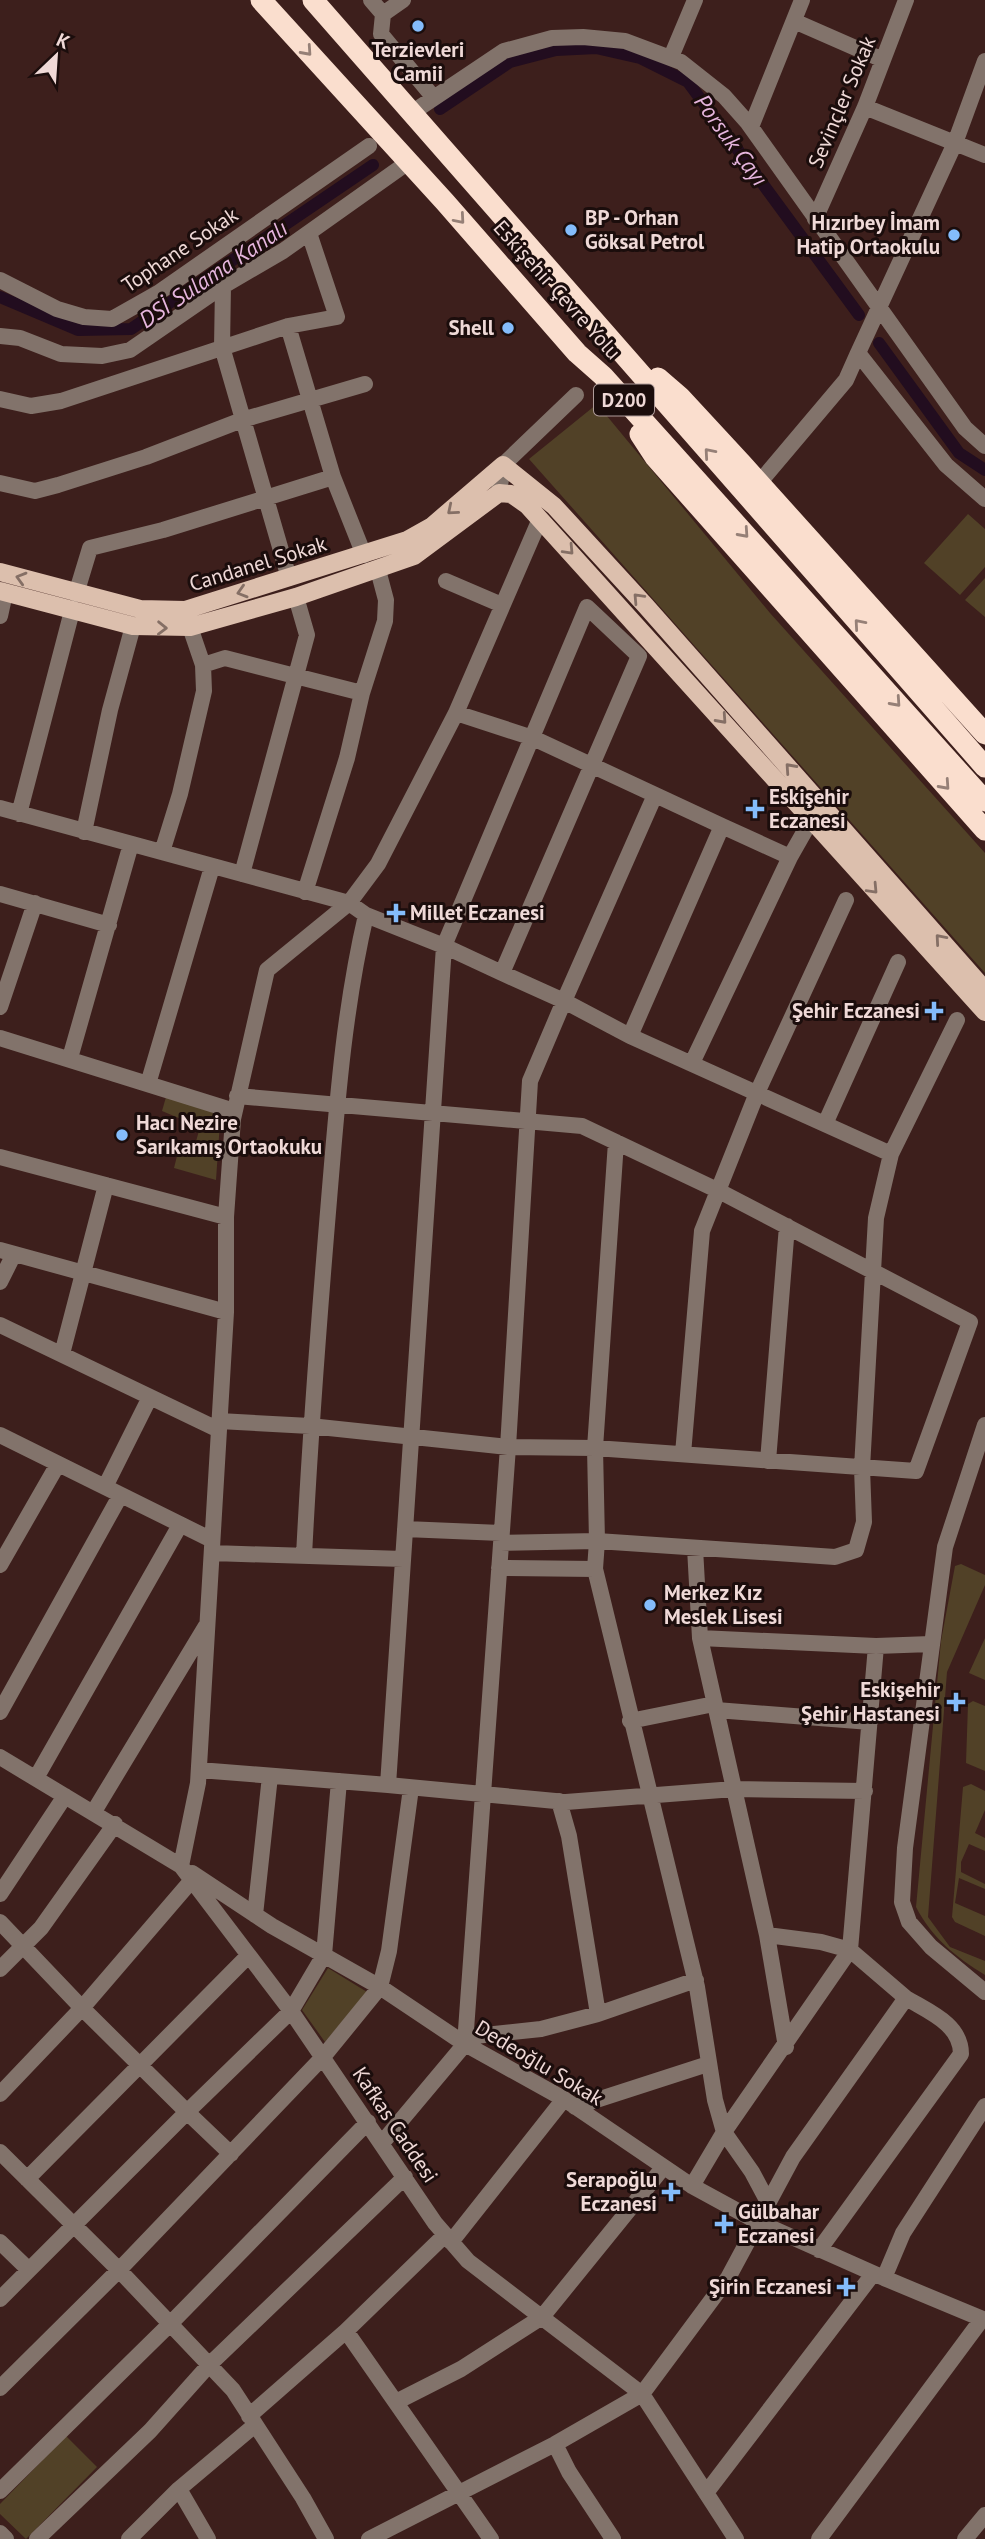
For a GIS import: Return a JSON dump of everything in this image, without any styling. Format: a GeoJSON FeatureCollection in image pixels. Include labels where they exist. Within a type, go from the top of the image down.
{"type":"FeatureCollection","features":[{"type":"Feature","properties":{"kind":"highway","name":"Eskişehir Çevre Yolu"},"geometry":{"type":"LineString","coordinates":[[261,0],[445,202],[576,354],[603,376],[985,801]]}},
{"type":"Feature","properties":{"kind":"highway","name":"Eskişehir Çevre Yolu"},"geometry":{"type":"LineString","coordinates":[[313,0],[985,767]]}},
{"type":"Feature","properties":{"kind":"highway"},"geometry":{"type":"LineString","coordinates":[[597,325],[680,397],[985,733]]}},
{"type":"Feature","properties":{"kind":"highway"},"geometry":{"type":"LineString","coordinates":[[603,376],[655,457],[985,830]]}},
{"type":"Feature","properties":{"kind":"main road","name":"Candanel Sokak"},"geometry":{"type":"LineString","coordinates":[[0,572],[74,602],[140,609],[185,610],[407,540],[432,526],[503,465]]}},
{"type":"Feature","properties":{"kind":"main road"},"geometry":{"type":"LineString","coordinates":[[503,465],[554,506],[645,605],[985,990]]}},
{"type":"Feature","properties":{"kind":"main road"},"geometry":{"type":"LineString","coordinates":[[2,592],[74,602],[133,626],[191,627],[296,597],[414,556],[436,543],[499,493],[511,494],[540,519],[985,1012]]}},
{"type":"Feature","properties":{"kind":"street"},"geometry":{"type":"LineString","coordinates":[[371,0],[383,14],[382,34],[434,98]]}},
{"type":"Feature","properties":{"kind":"street"},"geometry":{"type":"LineString","coordinates":[[383,14],[403,0]]}},
{"type":"Feature","properties":{"kind":"street"},"geometry":{"type":"LineString","coordinates":[[671,57],[695,0]]}},
{"type":"Feature","properties":{"kind":"street"},"geometry":{"type":"LineString","coordinates":[[751,127],[802,0]]}},
{"type":"Feature","properties":{"kind":"street","name":"Sevinçler Sokak"},"geometry":{"type":"LineString","coordinates":[[815,219],[865,107],[906,0]]}},
{"type":"Feature","properties":{"kind":"street"},"geometry":{"type":"LineString","coordinates":[[794,21],[883,60]]}},
{"type":"Feature","properties":{"kind":"street"},"geometry":{"type":"LineString","coordinates":[[413,112],[504,51],[552,38],[625,41],[671,57],[701,76],[751,127],[965,428],[985,446]]}},
{"type":"Feature","properties":{"kind":"street"},"geometry":{"type":"LineString","coordinates":[[759,483],[846,380],[954,143],[985,61]]}},
{"type":"Feature","properties":{"kind":"street"},"geometry":{"type":"LineString","coordinates":[[865,107],[985,155]]}},
{"type":"Feature","properties":{"kind":"street","name":"Tophane Sokak"},"geometry":{"type":"LineString","coordinates":[[0,280],[57,309],[84,317],[112,319],[158,293],[369,146]]}},
{"type":"Feature","properties":{"kind":"street"},"geometry":{"type":"LineString","coordinates":[[0,336],[20,338],[61,354],[102,356],[130,350],[223,286],[309,233],[407,163]]}},
{"type":"Feature","properties":{"kind":"street"},"geometry":{"type":"LineString","coordinates":[[0,399],[31,406],[61,401],[222,346],[288,326],[337,317],[309,233]]}},
{"type":"Feature","properties":{"kind":"street"},"geometry":{"type":"LineString","coordinates":[[223,286],[222,346],[289,578]]}},
{"type":"Feature","properties":{"kind":"street"},"geometry":{"type":"LineString","coordinates":[[288,326],[333,477],[363,555]]}},
{"type":"Feature","properties":{"kind":"street"},"geometry":{"type":"LineString","coordinates":[[858,353],[946,465],[985,499]]}},
{"type":"Feature","properties":{"kind":"street"},"geometry":{"type":"LineString","coordinates":[[0,483],[35,491],[58,485],[146,457],[242,420],[365,384]]}},
{"type":"Feature","properties":{"kind":"street","name":"Candanel Sokak"},"geometry":{"type":"LineString","coordinates":[[503,465],[576,395]]}},
{"type":"Feature","properties":{"kind":"street"},"geometry":{"type":"LineString","coordinates":[[499,493],[503,465]]}},
{"type":"Feature","properties":{"kind":"street"},"geometry":{"type":"LineString","coordinates":[[19,814],[90,548],[163,530],[333,477]]}},
{"type":"Feature","properties":{"kind":"street"},"geometry":{"type":"LineString","coordinates":[[181,1866],[199,1770],[226,1312],[226,1217],[235,1103],[267,970],[349,903],[379,864],[456,713],[540,519]]}},
{"type":"Feature","properties":{"kind":"street"},"geometry":{"type":"LineString","coordinates":[[305,892],[347,758],[362,693],[385,621],[386,600],[377,570]]}},
{"type":"Feature","properties":{"kind":"street"},"geometry":{"type":"LineString","coordinates":[[446,581],[502,605]]}},
{"type":"Feature","properties":{"kind":"street"},"geometry":{"type":"LineString","coordinates":[[0,616],[2,592]]}},
{"type":"Feature","properties":{"kind":"street"},"geometry":{"type":"LineString","coordinates":[[242,874],[307,635],[296,597]]}},
{"type":"Feature","properties":{"kind":"street"},"geometry":{"type":"LineString","coordinates":[[387,1785],[444,946],[587,607],[639,656],[594,766],[502,973]]}},
{"type":"Feature","properties":{"kind":"street"},"geometry":{"type":"LineString","coordinates":[[83,832],[110,710],[133,626]]}},
{"type":"Feature","properties":{"kind":"street"},"geometry":{"type":"LineString","coordinates":[[162,852],[180,794],[204,691],[203,665],[191,627]]}},
{"type":"Feature","properties":{"kind":"street"},"geometry":{"type":"LineString","coordinates":[[203,665],[225,657],[362,693]]}},
{"type":"Feature","properties":{"kind":"street"},"geometry":{"type":"LineString","coordinates":[[456,713],[533,738],[790,857]]}},
{"type":"Feature","properties":{"kind":"street"},"geometry":{"type":"LineString","coordinates":[[382,2143],[466,2041],[508,1447],[530,1081],[655,795]]}},
{"type":"Feature","properties":{"kind":"street"},"geometry":{"type":"LineString","coordinates":[[0,808],[349,903],[366,915],[444,946],[564,1001],[630,1036],[891,1154]]}},
{"type":"Feature","properties":{"kind":"street"},"geometry":{"type":"LineString","coordinates":[[692,1063],[790,857],[811,820]]}},
{"type":"Feature","properties":{"kind":"street"},"geometry":{"type":"LineString","coordinates":[[630,1036],[722,826]]}},
{"type":"Feature","properties":{"kind":"street"},"geometry":{"type":"LineString","coordinates":[[70,1058],[131,844]]}},
{"type":"Feature","properties":{"kind":"street"},"geometry":{"type":"LineString","coordinates":[[149,1084],[212,867]]}},
{"type":"Feature","properties":{"kind":"street"},"geometry":{"type":"LineString","coordinates":[[0,894],[109,925]]}},
{"type":"Feature","properties":{"kind":"street"},"geometry":{"type":"LineString","coordinates":[[683,1454],[702,1231],[757,1093],[846,900]]}},
{"type":"Feature","properties":{"kind":"street"},"geometry":{"type":"LineString","coordinates":[[0,1007],[34,903]]}},
{"type":"Feature","properties":{"kind":"street"},"geometry":{"type":"LineString","coordinates":[[304,1556],[310,1426],[338,1104],[351,976],[366,915]]}},
{"type":"Feature","properties":{"kind":"street"},"geometry":{"type":"LineString","coordinates":[[825,1124],[898,962]]}},
{"type":"Feature","properties":{"kind":"street"},"geometry":{"type":"LineString","coordinates":[[405,1529],[501,1538],[597,1541],[835,1557],[856,1550],[864,1522],[862,1468],[876,1218],[891,1154],[957,1020]]}},
{"type":"Feature","properties":{"kind":"street"},"geometry":{"type":"LineString","coordinates":[[0,1038],[149,1084],[235,1103],[338,1104],[582,1126],[787,1226],[970,1322],[916,1471],[595,1448],[508,1447],[310,1426],[219,1426],[150,1397],[0,1325]]}},
{"type":"Feature","properties":{"kind":"street"},"geometry":{"type":"LineString","coordinates":[[616,1142],[595,1448],[595,1569],[648,1797],[696,1980],[708,2064],[724,2132],[752,2172],[768,2202]]}},
{"type":"Feature","properties":{"kind":"street"},"geometry":{"type":"LineString","coordinates":[[0,1157],[226,1217]]}},
{"type":"Feature","properties":{"kind":"street"},"geometry":{"type":"LineString","coordinates":[[62,1354],[106,1185]]}},
{"type":"Feature","properties":{"kind":"street"},"geometry":{"type":"LineString","coordinates":[[768,1461],[787,1226]]}},
{"type":"Feature","properties":{"kind":"street"},"geometry":{"type":"LineString","coordinates":[[0,1282],[7,1252],[226,1312]]}},
{"type":"Feature","properties":{"kind":"street"},"geometry":{"type":"LineString","coordinates":[[105,1487],[150,1397]]}},
{"type":"Feature","properties":{"kind":"street"},"geometry":{"type":"LineString","coordinates":[[985,1425],[946,1547],[905,1848],[902,1902],[909,1922],[931,1947],[985,1992]]}},
{"type":"Feature","properties":{"kind":"street"},"geometry":{"type":"LineString","coordinates":[[0,1435],[180,1525],[212,1546],[304,1556],[403,1559]]}},
{"type":"Feature","properties":{"kind":"street"},"geometry":{"type":"LineString","coordinates":[[0,1565],[58,1464]]}},
{"type":"Feature","properties":{"kind":"street"},"geometry":{"type":"LineString","coordinates":[[0,1712],[120,1496]]}},
{"type":"Feature","properties":{"kind":"street"},"geometry":{"type":"LineString","coordinates":[[36,1778],[180,1525]]}},
{"type":"Feature","properties":{"kind":"street"},"geometry":{"type":"LineString","coordinates":[[695,1548],[699,1638],[767,1935],[786,2047]]}},
{"type":"Feature","properties":{"kind":"street"},"geometry":{"type":"LineString","coordinates":[[499,1568],[595,1569]]}},
{"type":"Feature","properties":{"kind":"street"},"geometry":{"type":"LineString","coordinates":[[93,1813],[207,1624]]}},
{"type":"Feature","properties":{"kind":"street"},"geometry":{"type":"LineString","coordinates":[[699,1638],[876,1646],[931,1644]]}},
{"type":"Feature","properties":{"kind":"street"},"geometry":{"type":"LineString","coordinates":[[692,2186],[724,2132],[786,2047],[850,1950],[876,1646]]}},
{"type":"Feature","properties":{"kind":"street"},"geometry":{"type":"LineString","coordinates":[[631,1721],[715,1707],[870,1722]]}},
{"type":"Feature","properties":{"kind":"street","name":"Kafkas Caddesi"},"geometry":{"type":"LineString","coordinates":[[0,1757],[181,1866],[291,2011],[448,2238],[468,2261],[642,2394],[736,2539]]}},
{"type":"Feature","properties":{"kind":"street"},"geometry":{"type":"LineString","coordinates":[[199,1770],[559,1801],[648,1797],[734,1788],[865,1791]]}},
{"type":"Feature","properties":{"kind":"street"},"geometry":{"type":"LineString","coordinates":[[255,1915],[270,1776]]}},
{"type":"Feature","properties":{"kind":"street"},"geometry":{"type":"LineString","coordinates":[[0,2299],[291,2011],[324,1955],[339,1781]]}},
{"type":"Feature","properties":{"kind":"street"},"geometry":{"type":"LineString","coordinates":[[0,2388],[120,2270],[323,2057],[380,1987],[389,1951],[411,1788]]}},
{"type":"Feature","properties":{"kind":"street"},"geometry":{"type":"LineString","coordinates":[[0,1894],[65,1796]]}},
{"type":"Feature","properties":{"kind":"street"},"geometry":{"type":"LineString","coordinates":[[559,1801],[569,1836],[598,2014]]}},
{"type":"Feature","properties":{"kind":"street"},"geometry":{"type":"LineString","coordinates":[[0,1969],[41,1928],[115,1824]]}},
{"type":"Feature","properties":{"kind":"street","name":"Dedeoğlu Sokak"},"geometry":{"type":"LineString","coordinates":[[181,1866],[255,1915],[380,1987],[570,2103],[662,2169],[692,2186],[758,2222],[819,2250],[984,2320]]}},
{"type":"Feature","properties":{"kind":"street"},"geometry":{"type":"LineString","coordinates":[[0,2094],[82,2008],[192,1880]]}},
{"type":"Feature","properties":{"kind":"street"},"geometry":{"type":"LineString","coordinates":[[0,1922],[82,2008],[231,2154]]}},
{"type":"Feature","properties":{"kind":"street"},"geometry":{"type":"LineString","coordinates":[[767,1935],[821,1942],[850,1950],[906,1998],[951,2027],[961,2041],[961,2054],[819,2250]]}},
{"type":"Feature","properties":{"kind":"street"},"geometry":{"type":"LineString","coordinates":[[27,2179],[141,2067],[248,1955]]}},
{"type":"Feature","properties":{"kind":"street"},"geometry":{"type":"LineString","coordinates":[[466,2041],[541,2029],[598,2014],[696,1980]]}},
{"type":"Feature","properties":{"kind":"street"},"geometry":{"type":"LineString","coordinates":[[369,2539],[555,2444],[642,2394],[728,2278],[793,2157],[906,1998]]}},
{"type":"Feature","properties":{"kind":"street"},"geometry":{"type":"LineString","coordinates":[[129,2539],[178,2489],[448,2238],[570,2103],[708,2064]]}},
{"type":"Feature","properties":{"kind":"street"},"geometry":{"type":"LineString","coordinates":[[706,2493],[879,2276],[903,2233],[985,2106]]}},
{"type":"Feature","properties":{"kind":"street"},"geometry":{"type":"LineString","coordinates":[[0,2491],[170,2324],[368,2122]]}},
{"type":"Feature","properties":{"kind":"street"},"geometry":{"type":"LineString","coordinates":[[0,2152],[120,2270],[233,2390],[326,2539]]}},
{"type":"Feature","properties":{"kind":"street"},"geometry":{"type":"LineString","coordinates":[[396,2402],[461,2369],[542,2317],[662,2169]]}},
{"type":"Feature","properties":{"kind":"street"},"geometry":{"type":"LineString","coordinates":[[37,2539],[150,2431],[209,2365],[405,2178]]}},
{"type":"Feature","properties":{"kind":"street"},"geometry":{"type":"LineString","coordinates":[[0,2242],[29,2270]]}},
{"type":"Feature","properties":{"kind":"street"},"geometry":{"type":"LineString","coordinates":[[819,2539],[984,2320]]}},
{"type":"Feature","properties":{"kind":"street"},"geometry":{"type":"LineString","coordinates":[[346,2331],[491,2539]]}},
{"type":"Feature","properties":{"kind":"street"},"geometry":{"type":"LineString","coordinates":[[555,2444],[569,2472],[613,2539]]}},
{"type":"Feature","properties":{"kind":"street"},"geometry":{"type":"LineString","coordinates":[[178,2489],[208,2539]]}},
{"type":"Feature","properties":{"kind":"street"},"geometry":{"type":"LineString","coordinates":[[965,2539],[985,2515]]}},
{"type":"Feature","properties":{"kind":"street"},"geometry":{"type":"LineString","coordinates":[[0,2533],[6,2539]]}},
{"type":"Feature","properties":{"kind":"shaded area"},"geometry":{"type":"Polygon","coordinates":[[[597,404],[770,613],[985,853],[985,973],[529,459],[597,404]]]}},
{"type":"Feature","properties":{"kind":"shaded area"},"geometry":{"type":"Polygon","coordinates":[[[968,514],[985,529],[985,567],[960,595],[924,563],[968,514]]]}},
{"type":"Feature","properties":{"kind":"shaded area"},"geometry":{"type":"Polygon","coordinates":[[[985,578],[985,617],[965,600],[985,578]]]}},
{"type":"Feature","properties":{"kind":"shaded area"},"geometry":{"type":"Polygon","coordinates":[[[166,1097],[211,1111],[220,1122],[216,1180],[174,1168],[178,1152],[192,1156],[200,1127],[162,1111],[166,1097]]]}},
{"type":"Feature","properties":{"kind":"shaded area"},"geometry":{"type":"Polygon","coordinates":[[[961,1564],[985,1575],[985,1585],[947,1672],[928,1917],[950,1947],[985,1961],[985,1975],[946,1946],[929,1928],[916,1907],[941,1641],[955,1566],[961,1564]]]}},
{"type":"Feature","properties":{"kind":"shaded area"},"geometry":{"type":"Polygon","coordinates":[[[985,1638],[985,1680],[969,1673],[985,1638]]]}},
{"type":"Feature","properties":{"kind":"shaded area"},"geometry":{"type":"Polygon","coordinates":[[[973,1701],[985,1706],[985,1771],[966,1763],[968,1704],[973,1701]]]}},
{"type":"Feature","properties":{"kind":"shaded area"},"geometry":{"type":"Polygon","coordinates":[[[971,1784],[985,1791],[985,1810],[975,1833],[985,1838],[985,1851],[969,1844],[961,1862],[961,1872],[985,1884],[985,1889],[959,1878],[955,1903],[985,1916],[985,1936],[955,1922],[952,1917],[963,1787],[971,1784]]]}},
{"type":"Feature","properties":{"kind":"shaded area"},"geometry":{"type":"Polygon","coordinates":[[[328,1968],[367,1992],[325,2042],[302,2010],[328,1968]]]}},
{"type":"Feature","properties":{"kind":"shaded area"},"geometry":{"type":"Polygon","coordinates":[[[66,2436],[97,2467],[26,2539],[0,2514],[0,2504],[66,2436]]]}},
{"type":"Feature","properties":{"kind":"waterway","name":"Porsuk Çayı"},"geometry":{"type":"LineString","coordinates":[[440,109],[510,62],[556,50],[596,48],[640,58],[688,82],[859,315]]}},
{"type":"Feature","properties":{"kind":"waterway","name":"DSİ Sulama Kanalı"},"geometry":{"type":"LineString","coordinates":[[0,297],[78,330],[131,329],[373,165]]}},
{"type":"Feature","properties":{"kind":"waterway","name":"Porsuk Çayı"},"geometry":{"type":"LineString","coordinates":[[879,343],[959,453],[985,470]]}},
{"type":"Feature","properties":{"kind":"place","name":"Terzievleri Camii"},"geometry":{"type":"Point","coordinates":[418,26]}},
{"type":"Feature","properties":{"kind":"place","name":"BP - Orhan Göksal Petrol"},"geometry":{"type":"Point","coordinates":[571,230]}},
{"type":"Feature","properties":{"kind":"place","name":"Hızırbey İmam Hatip Ortaokulu"},"geometry":{"type":"Point","coordinates":[954,235]}},
{"type":"Feature","properties":{"kind":"place","name":"Shell"},"geometry":{"type":"Point","coordinates":[508,328]}},
{"type":"Feature","properties":{"kind":"place","name":"Eskişehir Eczanesi"},"geometry":{"type":"Point","coordinates":[755,809]}},
{"type":"Feature","properties":{"kind":"place","name":"Millet Eczanesi"},"geometry":{"type":"Point","coordinates":[396,913]}},
{"type":"Feature","properties":{"kind":"place","name":"Şehir Eczanesi"},"geometry":{"type":"Point","coordinates":[934,1011]}},
{"type":"Feature","properties":{"kind":"place","name":"Hacı Nezire Sarıkamış Ortaokuku"},"geometry":{"type":"Point","coordinates":[122,1135]}},
{"type":"Feature","properties":{"kind":"place","name":"Merkez Kız Meslek Lisesi"},"geometry":{"type":"Point","coordinates":[650,1605]}},
{"type":"Feature","properties":{"kind":"place","name":"Eskişehir Şehir Hastanesi"},"geometry":{"type":"Point","coordinates":[956,1702]}},
{"type":"Feature","properties":{"kind":"place","name":"Serapoğlu Eczanesi"},"geometry":{"type":"Point","coordinates":[671,2192]}},
{"type":"Feature","properties":{"kind":"place","name":"Gülbahar Eczanesi"},"geometry":{"type":"Point","coordinates":[724,2224]}},
{"type":"Feature","properties":{"kind":"place","name":"Şirin Eczanesi"},"geometry":{"type":"Point","coordinates":[846,2287]}}]}
